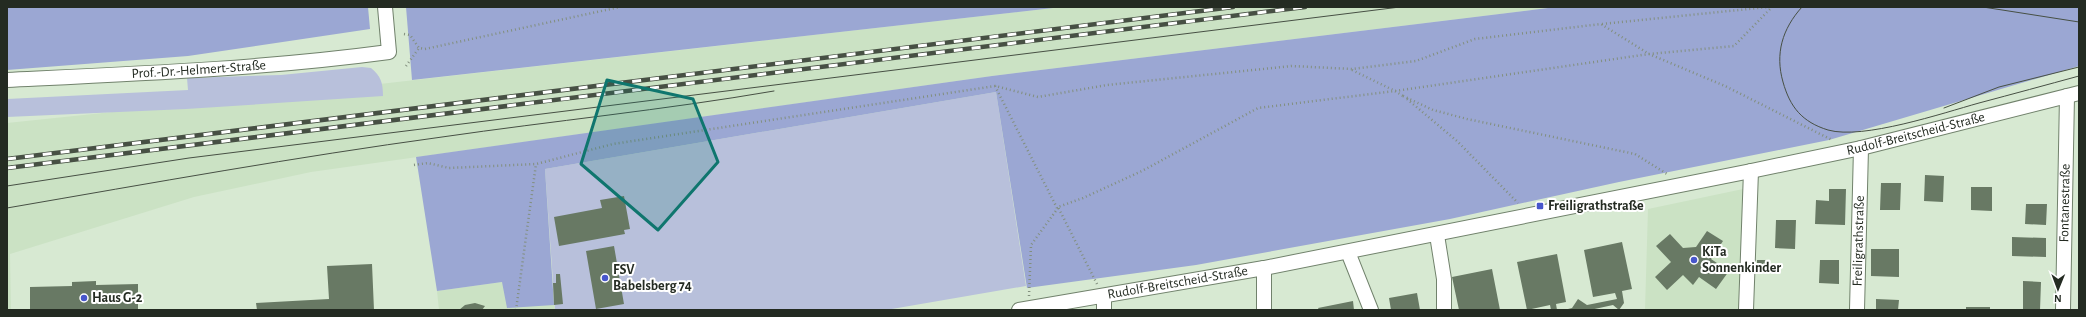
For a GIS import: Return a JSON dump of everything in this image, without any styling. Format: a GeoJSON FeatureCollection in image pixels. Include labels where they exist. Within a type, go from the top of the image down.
{"type":"FeatureCollection","features":[{"type":"Feature","properties":{"kind":"street","name":"Prof.-Dr.-Helmert-Straße"},"geometry":{"type":"LineString","coordinates":[[7,80],[239,67],[326,60],[389,52],[385,7]]}},
{"type":"Feature","properties":{"kind":"street","name":"Rudolf-Breitscheid-Straße"},"geometry":{"type":"LineString","coordinates":[[1024,309],[1104,303],[1264,268],[1437,235],[1751,171],[1856,149],[2073,94]]}},
{"type":"Feature","properties":{"kind":"street","name":"Fontanestraße"},"geometry":{"type":"LineString","coordinates":[[2063,310],[2073,94]]}},
{"type":"Feature","properties":{"kind":"street","name":"Freiligrathstraße"},"geometry":{"type":"LineString","coordinates":[[1856,149],[1857,310]]}},
{"type":"Feature","properties":{"kind":"street"},"geometry":{"type":"LineString","coordinates":[[1746,310],[1751,171]]}},
{"type":"Feature","properties":{"kind":"street"},"geometry":{"type":"LineString","coordinates":[[1437,235],[1444,280],[1444,310]]}},
{"type":"Feature","properties":{"kind":"street"},"geometry":{"type":"LineString","coordinates":[[1348,252],[1371,310]]}},
{"type":"Feature","properties":{"kind":"street","name":"Rudolf-Breitscheid-Straße"},"geometry":{"type":"LineString","coordinates":[[1264,268],[1264,310]]}},
{"type":"Feature","properties":{"kind":"path"},"geometry":{"type":"LineString","coordinates":[[404,34],[410,36],[419,48],[425,49],[620,7]]}},
{"type":"Feature","properties":{"kind":"path"},"geometry":{"type":"LineString","coordinates":[[414,165],[428,163],[449,168],[536,164],[613,144],[995,86],[1038,97],[1107,85],[1284,67],[1352,69],[1416,61],[1475,39],[1601,24],[1768,7]]}},
{"type":"Feature","properties":{"kind":"path"},"geometry":{"type":"LineString","coordinates":[[1024,309],[1031,245],[1058,208],[1142,171],[1258,108],[1649,54],[1734,46],[1772,7]]}},
{"type":"Feature","properties":{"kind":"path"},"geometry":{"type":"LineString","coordinates":[[1601,24],[1649,54],[1725,86],[1856,149]]}},
{"type":"Feature","properties":{"kind":"path"},"geometry":{"type":"LineString","coordinates":[[406,66],[419,48]]}},
{"type":"Feature","properties":{"kind":"path"},"geometry":{"type":"LineString","coordinates":[[1352,69],[1395,90],[1458,140],[1530,216]]}},
{"type":"Feature","properties":{"kind":"path"},"geometry":{"type":"LineString","coordinates":[[995,86],[1058,208],[1104,303]]}},
{"type":"Feature","properties":{"kind":"path"},"geometry":{"type":"LineString","coordinates":[[1403,96],[1433,110],[1467,119],[1635,154],[1682,184]]}},
{"type":"Feature","properties":{"kind":"path"},"geometry":{"type":"LineString","coordinates":[[516,310],[536,164]]}},
{"type":"Feature","properties":{"kind":"highlighted area"},"geometry":{"type":"Polygon","coordinates":[[[607,80],[693,99],[718,162],[658,230],[581,164],[607,80]]]}},
{"type":"Feature","properties":{"kind":"shaded area"},"geometry":{"type":"Polygon","coordinates":[[[7,7],[368,7],[370,29],[188,56],[7,70],[7,7]]]}},
{"type":"Feature","properties":{"kind":"shaded area"},"geometry":{"type":"Polygon","coordinates":[[[406,7],[1062,7],[412,80],[406,7]]]}},
{"type":"Feature","properties":{"kind":"shaded area"},"geometry":{"type":"Polygon","coordinates":[[[1062,7],[1556,7],[992,76],[311,172],[194,197],[10,254],[11,310],[7,310],[7,123],[362,86],[1062,7]]]}},
{"type":"Feature","properties":{"kind":"shaded area"},"geometry":{"type":"Polygon","coordinates":[[[1556,7],[2079,7],[2079,66],[1829,140],[1619,182],[1450,219],[1196,265],[1027,288],[996,92],[545,169],[554,305],[507,308],[502,282],[437,291],[416,157],[992,76],[1556,7]]]}},
{"type":"Feature","properties":{"kind":"shaded area"},"geometry":{"type":"Polygon","coordinates":[[[362,67],[371,68],[377,74],[383,87],[383,96],[186,109],[7,117],[7,99],[188,90],[187,78],[281,75],[362,67]]]}},
{"type":"Feature","properties":{"kind":"shaded area","name":"FSV Babelsberg 74"},"geometry":{"type":"Polygon","coordinates":[[[996,92],[1026,286],[886,310],[555,310],[545,169],[996,92]]]}},
{"type":"Feature","properties":{"kind":"shaded area","name":"KiTa Sonnenkinder"},"geometry":{"type":"Polygon","coordinates":[[[1743,189],[1740,310],[1645,310],[1648,209],[1743,189]]]}},
{"type":"Feature","properties":{"kind":"shaded area"},"geometry":{"type":"Polygon","coordinates":[[[502,282],[554,305],[555,310],[439,310],[437,291],[502,282]]]}},
{"type":"Feature","properties":{"kind":"building"},"geometry":{"type":"Polygon","coordinates":[[[1925,175],[1944,176],[1943,202],[1924,201],[1925,175]]]}},
{"type":"Feature","properties":{"kind":"building"},"geometry":{"type":"Polygon","coordinates":[[[1881,183],[1901,183],[1900,210],[1880,210],[1881,183]]]}},
{"type":"Feature","properties":{"kind":"building"},"geometry":{"type":"Polygon","coordinates":[[[1971,187],[1992,187],[1992,211],[1971,210],[1971,187]]]}},
{"type":"Feature","properties":{"kind":"building"},"geometry":{"type":"Polygon","coordinates":[[[1829,189],[1846,189],[1845,225],[1815,224],[1816,200],[1829,201],[1829,189]]]}},
{"type":"Feature","properties":{"kind":"building"},"geometry":{"type":"Polygon","coordinates":[[[624,196],[630,229],[624,230],[625,234],[559,246],[554,217],[602,208],[600,200],[624,196]]]}},
{"type":"Feature","properties":{"kind":"building"},"geometry":{"type":"Polygon","coordinates":[[[2026,204],[2047,204],[2046,225],[2025,224],[2026,204]]]}},
{"type":"Feature","properties":{"kind":"building"},"geometry":{"type":"Polygon","coordinates":[[[1776,220],[1796,220],[1795,249],[1775,248],[1776,220]]]}},
{"type":"Feature","properties":{"kind":"building"},"geometry":{"type":"Polygon","coordinates":[[[1707,231],[1723,241],[1711,259],[1729,271],[1716,289],[1699,277],[1693,285],[1683,275],[1667,290],[1655,277],[1671,262],[1656,246],[1670,234],[1683,248],[1696,247],[1707,231]]]}},
{"type":"Feature","properties":{"kind":"building"},"geometry":{"type":"Polygon","coordinates":[[[2012,237],[2046,238],[2046,257],[2012,256],[2012,237]]]}},
{"type":"Feature","properties":{"kind":"building"},"geometry":{"type":"Polygon","coordinates":[[[1622,242],[1632,289],[1622,291],[1624,303],[1619,310],[1613,305],[1590,310],[1564,310],[1572,308],[1578,299],[1587,305],[1617,299],[1615,293],[1593,297],[1584,250],[1622,242]]]}},
{"type":"Feature","properties":{"kind":"building","name":"FSV Babelsberg 74"},"geometry":{"type":"Polygon","coordinates":[[[614,246],[624,304],[596,309],[586,251],[614,246]]]}},
{"type":"Feature","properties":{"kind":"building"},"geometry":{"type":"Polygon","coordinates":[[[1871,249],[1899,249],[1899,277],[1871,276],[1871,249]]]}},
{"type":"Feature","properties":{"kind":"building"},"geometry":{"type":"Polygon","coordinates":[[[1557,254],[1566,302],[1556,304],[1557,310],[1551,310],[1550,305],[1527,310],[1517,262],[1557,254]]]}},
{"type":"Feature","properties":{"kind":"building"},"geometry":{"type":"Polygon","coordinates":[[[1757,260],[1768,260],[1768,269],[1757,269],[1757,260]]]}},
{"type":"Feature","properties":{"kind":"building"},"geometry":{"type":"Polygon","coordinates":[[[1820,260],[1839,260],[1839,284],[1819,283],[1820,260]]]}},
{"type":"Feature","properties":{"kind":"building"},"geometry":{"type":"Polygon","coordinates":[[[372,264],[374,310],[257,310],[256,303],[329,299],[327,266],[372,264]]]}},
{"type":"Feature","properties":{"kind":"building"},"geometry":{"type":"Polygon","coordinates":[[[1492,269],[1500,310],[1459,310],[1452,277],[1492,269]]]}},
{"type":"Feature","properties":{"kind":"building"},"geometry":{"type":"Polygon","coordinates":[[[556,274],[560,274],[563,304],[554,305],[553,283],[556,283],[556,274]]]}},
{"type":"Feature","properties":{"kind":"building","name":"Haus G-2"},"geometry":{"type":"Polygon","coordinates":[[[96,281],[96,285],[138,284],[138,310],[30,310],[30,287],[72,286],[72,282],[96,281]]]}},
{"type":"Feature","properties":{"kind":"building"},"geometry":{"type":"Polygon","coordinates":[[[2023,281],[2041,282],[2040,310],[2023,310],[2023,281]]]}},
{"type":"Feature","properties":{"kind":"building"},"geometry":{"type":"Polygon","coordinates":[[[1417,293],[1420,310],[1391,310],[1389,298],[1417,293]]]}},
{"type":"Feature","properties":{"kind":"building"},"geometry":{"type":"Polygon","coordinates":[[[1876,299],[1899,300],[1898,310],[1876,310],[1876,299]]]}},
{"type":"Feature","properties":{"kind":"building"},"geometry":{"type":"Polygon","coordinates":[[[1353,301],[1354,310],[1319,310],[1318,308],[1353,301]]]}},
{"type":"Feature","properties":{"kind":"building"},"geometry":{"type":"Polygon","coordinates":[[[475,303],[485,306],[482,310],[459,310],[465,305],[475,303]]]}},
{"type":"Feature","properties":{"kind":"building"},"geometry":{"type":"Polygon","coordinates":[[[1966,307],[1990,307],[1990,310],[1966,310],[1966,307]]]}},
{"type":"Feature","properties":{"kind":"tram line"},"geometry":{"type":"LineString","coordinates":[[7,186],[189,158],[1400,7]]}},
{"type":"Feature","properties":{"kind":"tram line"},"geometry":{"type":"LineString","coordinates":[[1802,7],[1789,24],[1782,42],[1780,62],[1783,82],[1789,99],[1798,112],[1811,123],[1828,130],[1843,132],[1861,131],[1903,124],[2079,76]]}},
{"type":"Feature","properties":{"kind":"tram line"},"geometry":{"type":"LineString","coordinates":[[1983,7],[2079,22]]}},
{"type":"Feature","properties":{"kind":"tram line"},"geometry":{"type":"LineString","coordinates":[[1944,108],[1999,87],[2079,67]]}},
{"type":"Feature","properties":{"kind":"tram line"},"geometry":{"type":"LineString","coordinates":[[7,208],[333,153],[483,131],[691,104],[774,91]]}},
{"type":"Feature","properties":{"kind":"railway"},"geometry":{"type":"LineString","coordinates":[[7,159],[1233,7]]}},
{"type":"Feature","properties":{"kind":"railway"},"geometry":{"type":"LineString","coordinates":[[7,168],[1305,7]]}},
{"type":"Feature","properties":{"kind":"place","name":"Freiligrathstraße"},"geometry":{"type":"Point","coordinates":[1540,206]}},
{"type":"Feature","properties":{"kind":"place","name":"KiTa Sonnenkinder"},"geometry":{"type":"Point","coordinates":[1694,260]}},
{"type":"Feature","properties":{"kind":"place","name":"FSV Babelsberg 74"},"geometry":{"type":"Point","coordinates":[605,278]}},
{"type":"Feature","properties":{"kind":"place","name":"Haus G-2"},"geometry":{"type":"Point","coordinates":[84,298]}}]}
